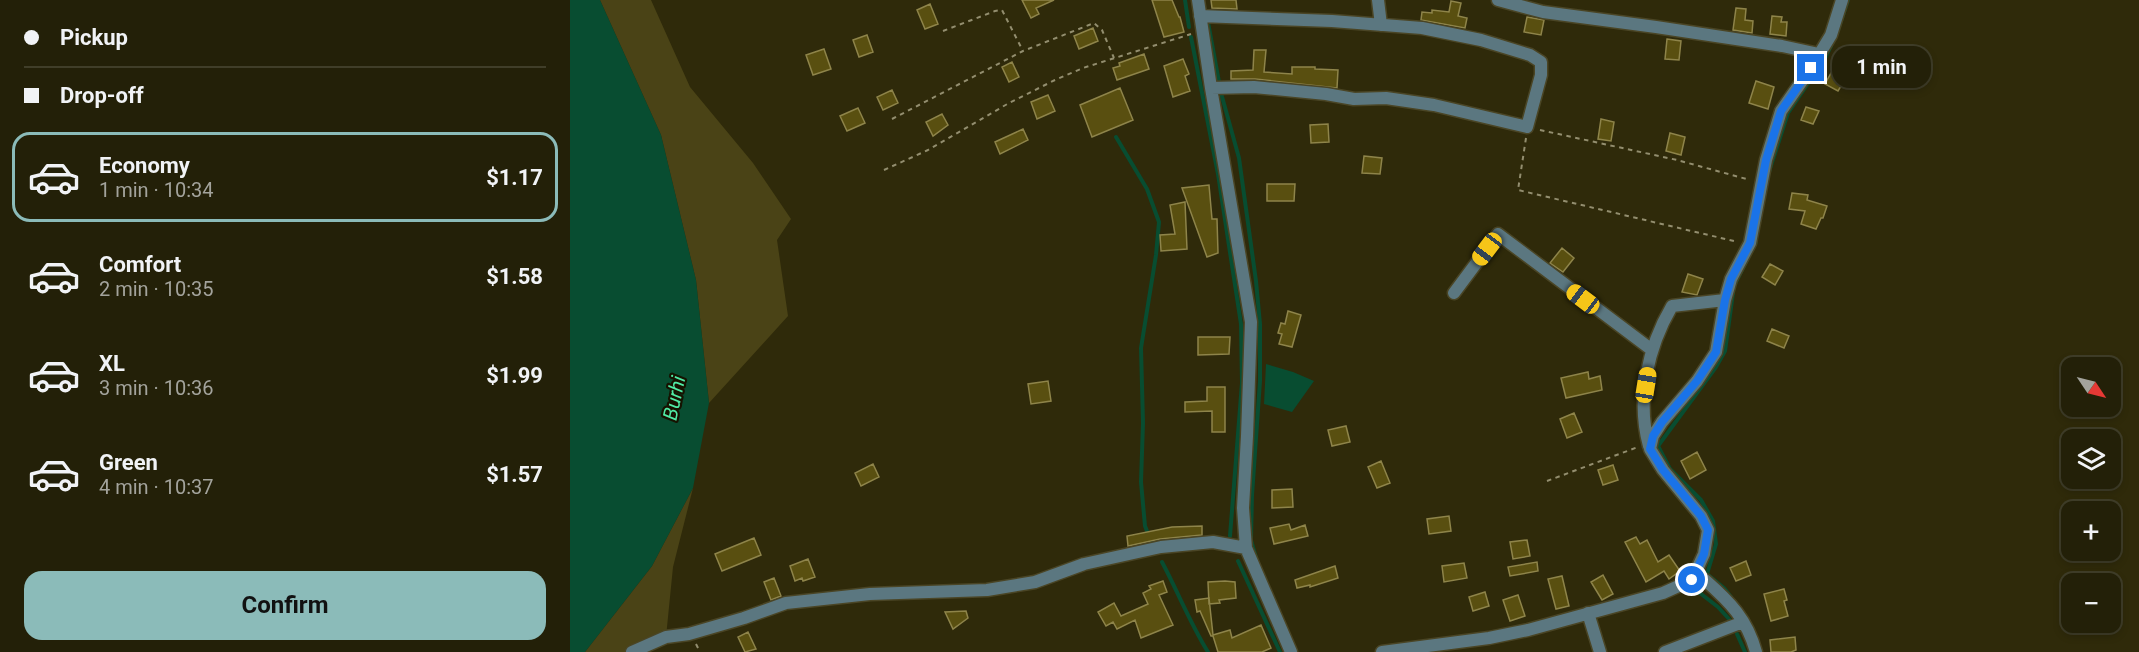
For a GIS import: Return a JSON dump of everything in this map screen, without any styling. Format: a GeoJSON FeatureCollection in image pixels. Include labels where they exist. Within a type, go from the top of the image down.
{"type":"FeatureCollection","features":[{"type":"Feature","properties":{"kind":"street"},"geometry":{"type":"LineString","coordinates":[[1198,0],[1210,88],[1251,322],[1242,508],[1246,548],[1291,652]]}},
{"type":"Feature","properties":{"kind":"street"},"geometry":{"type":"LineString","coordinates":[[1378,0],[1381,25]]}},
{"type":"Feature","properties":{"kind":"street"},"geometry":{"type":"LineString","coordinates":[[1498,0],[1543,12],[1782,46],[1819,54]]}},
{"type":"Feature","properties":{"kind":"street"},"geometry":{"type":"LineString","coordinates":[[1650,449],[1653,436],[1662,422],[1697,381],[1716,352],[1725,300],[1731,279],[1750,243],[1766,160],[1781,111],[1831,35],[1842,0]]}},
{"type":"Feature","properties":{"kind":"street"},"geometry":{"type":"LineString","coordinates":[[1200,16],[1332,21],[1422,28],[1481,40],[1530,55],[1541,62],[1541,75],[1527,127],[1434,105],[1386,98],[1354,99],[1254,87],[1210,88]]}},
{"type":"Feature","properties":{"kind":"street"},"geometry":{"type":"LineString","coordinates":[[1454,293],[1498,234],[1652,350]]}},
{"type":"Feature","properties":{"kind":"street"},"geometry":{"type":"LineString","coordinates":[[1692,580],[1704,554],[1708,530],[1701,516],[1663,470],[1650,449],[1644,428],[1643,402],[1652,350],[1664,319],[1672,306],[1725,300]]}},
{"type":"Feature","properties":{"kind":"street"},"geometry":{"type":"LineString","coordinates":[[632,652],[666,637],[690,634],[786,603],[870,594],[987,590],[1035,582],[1084,564],[1161,547],[1213,542],[1246,548]]}},
{"type":"Feature","properties":{"kind":"street"},"geometry":{"type":"LineString","coordinates":[[1382,652],[1489,638],[1528,630],[1663,593],[1692,580],[1705,580],[1731,603],[1750,633],[1756,652]]}},
{"type":"Feature","properties":{"kind":"street"},"geometry":{"type":"LineString","coordinates":[[1588,613],[1600,652]]}},
{"type":"Feature","properties":{"kind":"street"},"geometry":{"type":"LineString","coordinates":[[1665,652],[1743,622]]}},
{"type":"Feature","properties":{"kind":"path"},"geometry":{"type":"LineString","coordinates":[[943,31],[1002,10],[1023,51]]}},
{"type":"Feature","properties":{"kind":"path"},"geometry":{"type":"LineString","coordinates":[[892,118],[1023,51],[1094,23],[1102,30],[1114,58]]}},
{"type":"Feature","properties":{"kind":"path"},"geometry":{"type":"LineString","coordinates":[[884,170],[928,150],[1009,103],[1055,80],[1114,58],[1203,31]]}},
{"type":"Feature","properties":{"kind":"path"},"geometry":{"type":"LineString","coordinates":[[1750,243],[1740,243],[1518,190],[1527,127],[1677,160],[1761,183]]}},
{"type":"Feature","properties":{"kind":"path"},"geometry":{"type":"LineString","coordinates":[[1547,481],[1639,447],[1650,449]]}},
{"type":"Feature","properties":{"kind":"shaded area"},"geometry":{"type":"Polygon","coordinates":[[[600,0],[651,0],[690,87],[753,163],[791,219],[777,240],[788,316],[709,403],[696,280],[661,135],[600,0]]]}},
{"type":"Feature","properties":{"kind":"shaded area"},"geometry":{"type":"Polygon","coordinates":[[[693,488],[673,567],[666,637],[632,652],[585,652],[652,566],[693,488]]]}},
{"type":"Feature","properties":{"kind":"water","name":"Burhi"},"geometry":{"type":"Polygon","coordinates":[[[570,0],[600,0],[661,135],[696,280],[709,403],[693,488],[652,566],[585,652],[570,652],[570,0]]]}},
{"type":"Feature","properties":{"kind":"water"},"geometry":{"type":"Polygon","coordinates":[[[1266,364],[1314,381],[1292,412],[1264,404],[1266,364]]]}},
{"type":"Feature","properties":{"kind":"building"},"geometry":{"type":"Polygon","coordinates":[[[1022,0],[1054,0],[1036,8],[1039,14],[1031,18],[1022,0]]]}},
{"type":"Feature","properties":{"kind":"building"},"geometry":{"type":"Polygon","coordinates":[[[1152,0],[1172,0],[1184,32],[1164,37],[1152,0]]]}},
{"type":"Feature","properties":{"kind":"building"},"geometry":{"type":"Polygon","coordinates":[[[1211,0],[1236,0],[1237,9],[1212,8],[1211,0]]]}},
{"type":"Feature","properties":{"kind":"building"},"geometry":{"type":"Polygon","coordinates":[[[1451,1],[1461,3],[1458,16],[1467,18],[1465,28],[1421,20],[1422,12],[1432,13],[1432,10],[1449,12],[1451,1]]]}},
{"type":"Feature","properties":{"kind":"building"},"geometry":{"type":"Polygon","coordinates":[[[930,4],[938,24],[925,29],[917,10],[930,4]]]}},
{"type":"Feature","properties":{"kind":"building"},"geometry":{"type":"Polygon","coordinates":[[[1736,8],[1746,9],[1745,20],[1753,21],[1752,33],[1733,30],[1736,8]]]}},
{"type":"Feature","properties":{"kind":"building"},"geometry":{"type":"Polygon","coordinates":[[[1772,16],[1782,17],[1781,22],[1787,22],[1786,36],[1770,34],[1772,16]]]}},
{"type":"Feature","properties":{"kind":"building"},"geometry":{"type":"Polygon","coordinates":[[[1527,17],[1544,20],[1541,35],[1524,32],[1527,17]]]}},
{"type":"Feature","properties":{"kind":"building"},"geometry":{"type":"Polygon","coordinates":[[[1093,28],[1098,41],[1079,49],[1074,36],[1093,28]]]}},
{"type":"Feature","properties":{"kind":"building"},"geometry":{"type":"Polygon","coordinates":[[[867,35],[873,52],[859,57],[853,40],[867,35]]]}},
{"type":"Feature","properties":{"kind":"building"},"geometry":{"type":"Polygon","coordinates":[[[1667,39],[1681,41],[1679,60],[1665,59],[1667,39]]]}},
{"type":"Feature","properties":{"kind":"building"},"geometry":{"type":"Polygon","coordinates":[[[824,49],[831,69],[813,75],[806,55],[824,49]]]}},
{"type":"Feature","properties":{"kind":"building"},"geometry":{"type":"Polygon","coordinates":[[[1254,50],[1266,50],[1264,72],[1292,74],[1292,67],[1338,70],[1337,88],[1255,79],[1231,79],[1231,71],[1253,70],[1254,50]]]}},
{"type":"Feature","properties":{"kind":"building"},"geometry":{"type":"Polygon","coordinates":[[[1144,54],[1149,69],[1117,80],[1113,68],[1120,66],[1119,63],[1144,54]]]}},
{"type":"Feature","properties":{"kind":"building"},"geometry":{"type":"Polygon","coordinates":[[[1183,59],[1189,74],[1185,76],[1190,91],[1173,97],[1164,66],[1183,59]]]}},
{"type":"Feature","properties":{"kind":"building"},"geometry":{"type":"Polygon","coordinates":[[[1012,62],[1019,77],[1009,82],[1002,67],[1012,62]]]}},
{"type":"Feature","properties":{"kind":"building"},"geometry":{"type":"Polygon","coordinates":[[[1831,73],[1844,81],[1838,91],[1825,84],[1831,73]]]}},
{"type":"Feature","properties":{"kind":"building"},"geometry":{"type":"Polygon","coordinates":[[[1756,81],[1774,87],[1768,109],[1749,103],[1756,81]]]}},
{"type":"Feature","properties":{"kind":"building"},"geometry":{"type":"Polygon","coordinates":[[[1120,88],[1133,120],[1092,137],[1080,105],[1120,88]]]}},
{"type":"Feature","properties":{"kind":"building"},"geometry":{"type":"Polygon","coordinates":[[[892,90],[898,103],[883,110],[877,97],[892,90]]]}},
{"type":"Feature","properties":{"kind":"building"},"geometry":{"type":"Polygon","coordinates":[[[1048,95],[1055,111],[1037,119],[1031,102],[1048,95]]]}},
{"type":"Feature","properties":{"kind":"building"},"geometry":{"type":"Polygon","coordinates":[[[1806,107],[1819,111],[1813,124],[1801,120],[1806,107]]]}},
{"type":"Feature","properties":{"kind":"building"},"geometry":{"type":"Polygon","coordinates":[[[858,108],[865,123],[847,131],[840,116],[858,108]]]}},
{"type":"Feature","properties":{"kind":"building"},"geometry":{"type":"Polygon","coordinates":[[[942,114],[948,125],[933,136],[926,122],[942,114]]]}},
{"type":"Feature","properties":{"kind":"building"},"geometry":{"type":"Polygon","coordinates":[[[1601,119],[1614,122],[1611,141],[1598,139],[1601,119]]]}},
{"type":"Feature","properties":{"kind":"building"},"geometry":{"type":"Polygon","coordinates":[[[1328,124],[1329,142],[1311,143],[1310,125],[1328,124]]]}},
{"type":"Feature","properties":{"kind":"building"},"geometry":{"type":"Polygon","coordinates":[[[1023,129],[1028,140],[1000,154],[995,142],[1023,129]]]}},
{"type":"Feature","properties":{"kind":"building"},"geometry":{"type":"Polygon","coordinates":[[[1670,133],[1685,137],[1681,155],[1666,151],[1670,133]]]}},
{"type":"Feature","properties":{"kind":"building"},"geometry":{"type":"Polygon","coordinates":[[[1364,156],[1382,158],[1380,174],[1362,173],[1364,156]]]}},
{"type":"Feature","properties":{"kind":"building"},"geometry":{"type":"Polygon","coordinates":[[[1267,184],[1295,184],[1294,201],[1267,201],[1267,184]]]}},
{"type":"Feature","properties":{"kind":"building"},"geometry":{"type":"Polygon","coordinates":[[[1209,185],[1212,219],[1217,219],[1218,253],[1207,257],[1182,188],[1209,185]]]}},
{"type":"Feature","properties":{"kind":"building"},"geometry":{"type":"Polygon","coordinates":[[[1792,193],[1808,195],[1807,200],[1827,206],[1816,229],[1801,224],[1805,211],[1789,209],[1792,193]]]}},
{"type":"Feature","properties":{"kind":"building"},"geometry":{"type":"Polygon","coordinates":[[[1185,202],[1187,249],[1161,251],[1160,235],[1175,234],[1170,205],[1185,202]]]}},
{"type":"Feature","properties":{"kind":"building"},"geometry":{"type":"Polygon","coordinates":[[[1562,248],[1574,258],[1563,272],[1550,263],[1562,248]]]}},
{"type":"Feature","properties":{"kind":"building"},"geometry":{"type":"Polygon","coordinates":[[[1770,264],[1783,271],[1775,285],[1762,277],[1770,264]]]}},
{"type":"Feature","properties":{"kind":"building"},"geometry":{"type":"Polygon","coordinates":[[[1688,274],[1703,279],[1697,295],[1682,292],[1688,274]]]}},
{"type":"Feature","properties":{"kind":"building"},"geometry":{"type":"Polygon","coordinates":[[[1288,311],[1301,315],[1292,347],[1279,344],[1282,334],[1278,333],[1281,323],[1285,324],[1288,311]]]}},
{"type":"Feature","properties":{"kind":"building"},"geometry":{"type":"Polygon","coordinates":[[[1772,329],[1789,336],[1784,348],[1767,341],[1772,329]]]}},
{"type":"Feature","properties":{"kind":"building"},"geometry":{"type":"Polygon","coordinates":[[[1198,337],[1230,337],[1229,354],[1198,355],[1198,337]]]}},
{"type":"Feature","properties":{"kind":"building"},"geometry":{"type":"Polygon","coordinates":[[[1588,372],[1589,379],[1600,376],[1602,390],[1566,398],[1561,378],[1588,372]]]}},
{"type":"Feature","properties":{"kind":"building"},"geometry":{"type":"Polygon","coordinates":[[[1048,381],[1051,401],[1031,404],[1028,384],[1048,381]]]}},
{"type":"Feature","properties":{"kind":"building"},"geometry":{"type":"Polygon","coordinates":[[[1207,387],[1225,387],[1225,432],[1212,432],[1212,411],[1185,412],[1185,402],[1207,401],[1207,387]]]}},
{"type":"Feature","properties":{"kind":"building"},"geometry":{"type":"Polygon","coordinates":[[[1574,413],[1582,432],[1567,438],[1560,419],[1574,413]]]}},
{"type":"Feature","properties":{"kind":"building"},"geometry":{"type":"Polygon","coordinates":[[[1346,426],[1350,442],[1332,446],[1328,430],[1346,426]]]}},
{"type":"Feature","properties":{"kind":"building"},"geometry":{"type":"Polygon","coordinates":[[[1697,452],[1706,470],[1690,479],[1681,461],[1697,452]]]}},
{"type":"Feature","properties":{"kind":"building"},"geometry":{"type":"Polygon","coordinates":[[[1381,461],[1390,483],[1377,488],[1368,467],[1381,461]]]}},
{"type":"Feature","properties":{"kind":"building"},"geometry":{"type":"Polygon","coordinates":[[[873,464],[879,477],[861,486],[855,473],[873,464]]]}},
{"type":"Feature","properties":{"kind":"building"},"geometry":{"type":"Polygon","coordinates":[[[1613,465],[1618,480],[1603,485],[1598,470],[1613,465]]]}},
{"type":"Feature","properties":{"kind":"building"},"geometry":{"type":"Polygon","coordinates":[[[1292,489],[1293,507],[1272,508],[1272,490],[1292,489]]]}},
{"type":"Feature","properties":{"kind":"building"},"geometry":{"type":"Polygon","coordinates":[[[1449,516],[1451,531],[1429,534],[1427,519],[1449,516]]]}},
{"type":"Feature","properties":{"kind":"building"},"geometry":{"type":"Polygon","coordinates":[[[1289,524],[1291,530],[1305,525],[1308,536],[1274,544],[1270,528],[1289,524]]]}},
{"type":"Feature","properties":{"kind":"building"},"geometry":{"type":"Polygon","coordinates":[[[1202,526],[1202,535],[1160,539],[1128,546],[1127,536],[1172,527],[1202,526]]]}},
{"type":"Feature","properties":{"kind":"building"},"geometry":{"type":"Polygon","coordinates":[[[1636,537],[1640,544],[1647,540],[1658,562],[1669,555],[1680,571],[1669,579],[1664,571],[1646,582],[1625,542],[1636,537]]]}},
{"type":"Feature","properties":{"kind":"building"},"geometry":{"type":"Polygon","coordinates":[[[754,538],[761,555],[722,571],[715,554],[754,538]]]}},
{"type":"Feature","properties":{"kind":"building"},"geometry":{"type":"Polygon","coordinates":[[[1527,540],[1530,556],[1513,559],[1510,542],[1527,540]]]}},
{"type":"Feature","properties":{"kind":"building"},"geometry":{"type":"Polygon","coordinates":[[[808,559],[815,577],[795,581],[790,566],[808,559]]]}},
{"type":"Feature","properties":{"kind":"building"},"geometry":{"type":"Polygon","coordinates":[[[1746,561],[1751,575],[1736,581],[1730,568],[1746,561]]]}},
{"type":"Feature","properties":{"kind":"building"},"geometry":{"type":"Polygon","coordinates":[[[1537,562],[1538,571],[1510,576],[1508,567],[1537,562]]]}},
{"type":"Feature","properties":{"kind":"building"},"geometry":{"type":"Polygon","coordinates":[[[1464,563],[1467,578],[1444,582],[1442,566],[1464,563]]]}},
{"type":"Feature","properties":{"kind":"building"},"geometry":{"type":"Polygon","coordinates":[[[1335,566],[1338,578],[1310,587],[1310,585],[1297,588],[1295,580],[1335,566]]]}},
{"type":"Feature","properties":{"kind":"building"},"geometry":{"type":"Polygon","coordinates":[[[1603,575],[1613,594],[1602,600],[1591,582],[1603,575]]]}},
{"type":"Feature","properties":{"kind":"building"},"geometry":{"type":"Polygon","coordinates":[[[1562,576],[1569,606],[1556,609],[1548,579],[1562,576]]]}},
{"type":"Feature","properties":{"kind":"building"},"geometry":{"type":"Polygon","coordinates":[[[774,578],[781,596],[771,600],[764,582],[774,578]]]}},
{"type":"Feature","properties":{"kind":"building"},"geometry":{"type":"Polygon","coordinates":[[[1163,581],[1167,592],[1159,595],[1173,625],[1141,638],[1135,620],[1117,629],[1113,622],[1106,626],[1098,612],[1114,603],[1121,616],[1148,604],[1143,593],[1151,589],[1149,586],[1163,581]]]}},
{"type":"Feature","properties":{"kind":"building"},"geometry":{"type":"Polygon","coordinates":[[[1208,582],[1235,582],[1236,598],[1209,604],[1208,582]]]}},
{"type":"Feature","properties":{"kind":"building"},"geometry":{"type":"Polygon","coordinates":[[[1784,589],[1788,616],[1771,621],[1764,594],[1784,589]]]}},
{"type":"Feature","properties":{"kind":"building"},"geometry":{"type":"Polygon","coordinates":[[[1485,592],[1489,606],[1473,611],[1469,597],[1485,592]]]}},
{"type":"Feature","properties":{"kind":"building"},"geometry":{"type":"Polygon","coordinates":[[[1518,595],[1525,616],[1510,621],[1503,600],[1518,595]]]}},
{"type":"Feature","properties":{"kind":"building"},"geometry":{"type":"Polygon","coordinates":[[[1209,598],[1213,635],[1230,630],[1232,638],[1261,625],[1271,648],[1262,652],[1218,652],[1213,636],[1200,611],[1197,612],[1195,600],[1209,598]]]}},
{"type":"Feature","properties":{"kind":"building"},"geometry":{"type":"Polygon","coordinates":[[[966,611],[968,618],[953,629],[945,612],[966,611]]]}},
{"type":"Feature","properties":{"kind":"building"},"geometry":{"type":"Polygon","coordinates":[[[748,632],[756,649],[745,652],[738,637],[748,632]]]}},
{"type":"Feature","properties":{"kind":"building"},"geometry":{"type":"Polygon","coordinates":[[[1795,637],[1796,650],[1771,652],[1770,640],[1795,637]]]}},
{"type":"Feature","properties":{"kind":"waterway"},"geometry":{"type":"LineString","coordinates":[[1185,0],[1189,27]]}},
{"type":"Feature","properties":{"kind":"waterway"},"geometry":{"type":"LineString","coordinates":[[1837,33],[1848,0]]}},
{"type":"Feature","properties":{"kind":"waterway"},"geometry":{"type":"LineString","coordinates":[[1208,22],[1219,82]]}},
{"type":"Feature","properties":{"kind":"waterway"},"geometry":{"type":"LineString","coordinates":[[1191,37],[1218,174],[1241,324],[1242,383],[1230,536]]}},
{"type":"Feature","properties":{"kind":"waterway"},"geometry":{"type":"LineString","coordinates":[[1769,172],[1788,113],[1831,46]]}},
{"type":"Feature","properties":{"kind":"waterway"},"geometry":{"type":"LineString","coordinates":[[1221,93],[1239,158],[1260,324],[1260,381],[1251,540],[1257,561]]}},
{"type":"Feature","properties":{"kind":"waterway"},"geometry":{"type":"LineString","coordinates":[[1116,137],[1147,189],[1159,222],[1141,348],[1143,423],[1141,482],[1145,526],[1153,546]]}},
{"type":"Feature","properties":{"kind":"waterway"},"geometry":{"type":"LineString","coordinates":[[1731,597],[1707,574],[1716,544],[1713,521],[1701,500],[1670,469],[1658,446],[1716,367],[1725,351],[1734,286],[1756,242]]}},
{"type":"Feature","properties":{"kind":"waterway"},"geometry":{"type":"LineString","coordinates":[[1238,561],[1280,652]]}},
{"type":"Feature","properties":{"kind":"waterway"},"geometry":{"type":"LineString","coordinates":[[1162,562],[1208,652]]}},
{"type":"Feature","properties":{"kind":"waterway"},"geometry":{"type":"LineString","coordinates":[[1696,590],[1718,607],[1730,620]]}},
{"type":"Feature","properties":{"kind":"waterway"},"geometry":{"type":"LineString","coordinates":[[1745,615],[1753,629]]}},
{"type":"Feature","properties":{"kind":"waterway"},"geometry":{"type":"LineString","coordinates":[[1737,634],[1745,652]]}},
{"type":"Feature","properties":{"kind":"route"},"geometry":{"type":"LineString","coordinates":[[1692,580],[1704,554],[1708,530],[1701,516],[1663,470],[1650,449],[1653,436],[1680,399],[1697,381],[1716,352],[1725,300],[1731,279],[1750,243],[1766,160],[1781,111],[1811,68]]}}]}
